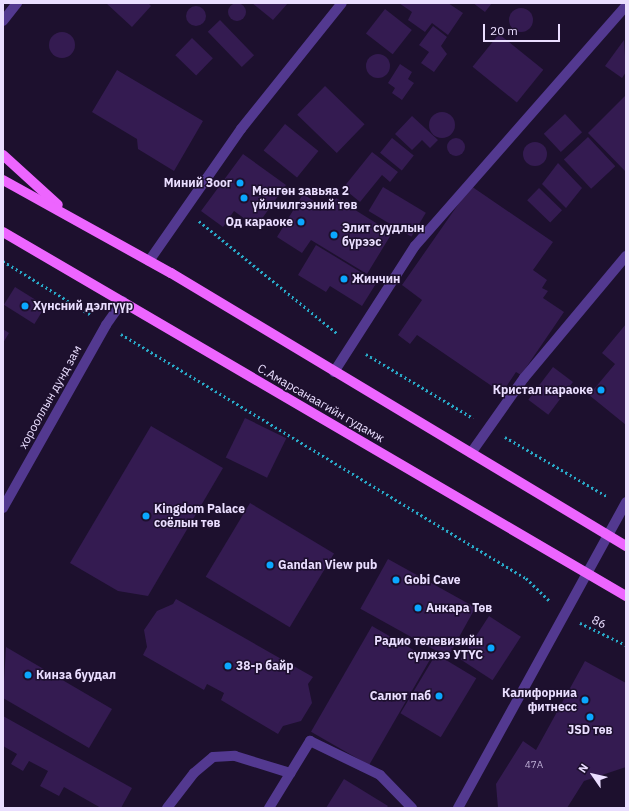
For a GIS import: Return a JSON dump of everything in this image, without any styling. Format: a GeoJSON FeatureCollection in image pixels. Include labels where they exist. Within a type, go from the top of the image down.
{"type":"FeatureCollection","features":[{"type":"Feature","properties":{"kind":"main road"},"geometry":{"type":"LineString","coordinates":[[3,155],[69,216]]}},
{"type":"Feature","properties":{"kind":"main road"},"geometry":{"type":"LineString","coordinates":[[3,180],[149,261],[626,546]]}},
{"type":"Feature","properties":{"kind":"main road","name":"С.Амарсанаагийн гудамж"},"geometry":{"type":"LineString","coordinates":[[3,232],[626,596]]}},
{"type":"Feature","properties":{"kind":"street"},"geometry":{"type":"LineString","coordinates":[[3,21],[17,3]]}},
{"type":"Feature","properties":{"kind":"street"},"geometry":{"type":"LineString","coordinates":[[149,261],[241,129],[342,3]]}},
{"type":"Feature","properties":{"kind":"street"},"geometry":{"type":"LineString","coordinates":[[334,372],[415,246],[626,6]]}},
{"type":"Feature","properties":{"kind":"street"},"geometry":{"type":"LineString","coordinates":[[471,453],[524,378],[626,256]]}},
{"type":"Feature","properties":{"kind":"street","name":"хорооллын дунд зам"},"geometry":{"type":"LineString","coordinates":[[3,508],[106,325],[123,301]]}},
{"type":"Feature","properties":{"kind":"street"},"geometry":{"type":"LineString","coordinates":[[458,808],[585,573],[625,504]]}},
{"type":"Feature","properties":{"kind":"street"},"geometry":{"type":"LineString","coordinates":[[269,808],[310,741],[380,775],[412,808]]}},
{"type":"Feature","properties":{"kind":"street"},"geometry":{"type":"LineString","coordinates":[[167,808],[194,773],[213,757],[235,756],[290,773]]}},
{"type":"Feature","properties":{"kind":"path"},"geometry":{"type":"LineString","coordinates":[[184,209],[351,345],[489,428],[625,504]]}},
{"type":"Feature","properties":{"kind":"path","name":"86"},"geometry":{"type":"LineString","coordinates":[[3,261],[106,325],[526,578],[563,615],[626,646]]}},
{"type":"Feature","properties":{"kind":"building"},"geometry":{"type":"Polygon","coordinates":[[[106,3],[148,3],[151,6],[132,27],[106,3]]]}},
{"type":"Feature","properties":{"kind":"building"},"geometry":{"type":"Polygon","coordinates":[[[233,3],[241,3],[246,8],[244,19],[241,21],[233,21],[228,16],[228,8],[233,3]]]}},
{"type":"Feature","properties":{"kind":"building"},"geometry":{"type":"Polygon","coordinates":[[[252,3],[288,3],[273,20],[252,3]]]}},
{"type":"Feature","properties":{"kind":"building"},"geometry":{"type":"Polygon","coordinates":[[[399,3],[448,3],[463,13],[448,35],[432,23],[425,32],[408,20],[412,12],[399,3]]]}},
{"type":"Feature","properties":{"kind":"building"},"geometry":{"type":"Polygon","coordinates":[[[473,3],[492,3],[485,12],[473,3]]]}},
{"type":"Feature","properties":{"kind":"building"},"geometry":{"type":"Polygon","coordinates":[[[196,6],[203,9],[206,16],[203,23],[196,26],[189,23],[186,16],[189,9],[196,6]]]}},
{"type":"Feature","properties":{"kind":"building"},"geometry":{"type":"Polygon","coordinates":[[[521,8],[530,11],[533,20],[530,29],[521,32],[512,29],[509,20],[512,11],[521,8]]]}},
{"type":"Feature","properties":{"kind":"building"},"geometry":{"type":"Polygon","coordinates":[[[385,9],[412,30],[393,54],[366,33],[385,9]]]}},
{"type":"Feature","properties":{"kind":"building"},"geometry":{"type":"Polygon","coordinates":[[[220,20],[254,55],[242,67],[208,32],[220,20]]]}},
{"type":"Feature","properties":{"kind":"building"},"geometry":{"type":"Polygon","coordinates":[[[433,26],[447,37],[441,46],[447,54],[434,72],[421,63],[429,52],[419,45],[433,26]]]}},
{"type":"Feature","properties":{"kind":"building"},"geometry":{"type":"Polygon","coordinates":[[[62,32],[71,36],[75,45],[71,54],[62,58],[53,54],[49,45],[53,36],[62,32]]]}},
{"type":"Feature","properties":{"kind":"building"},"geometry":{"type":"Polygon","coordinates":[[[499,34],[543,70],[517,103],[473,67],[499,34]]]}},
{"type":"Feature","properties":{"kind":"building"},"geometry":{"type":"Polygon","coordinates":[[[192,38],[213,58],[196,75],[175,55],[192,38]]]}},
{"type":"Feature","properties":{"kind":"building"},"geometry":{"type":"Polygon","coordinates":[[[624,40],[626,72],[622,78],[605,66],[624,40]]]}},
{"type":"Feature","properties":{"kind":"building"},"geometry":{"type":"Polygon","coordinates":[[[378,54],[387,57],[390,66],[387,75],[378,78],[369,75],[366,66],[369,57],[378,54]]]}},
{"type":"Feature","properties":{"kind":"building"},"geometry":{"type":"Polygon","coordinates":[[[400,64],[412,72],[408,79],[414,83],[402,100],[392,93],[395,88],[388,83],[400,64]]]}},
{"type":"Feature","properties":{"kind":"building"},"geometry":{"type":"Polygon","coordinates":[[[117,70],[203,121],[174,171],[138,149],[137,139],[92,112],[117,70]]]}},
{"type":"Feature","properties":{"kind":"building"},"geometry":{"type":"Polygon","coordinates":[[[325,86],[365,124],[337,153],[297,115],[325,86]]]}},
{"type":"Feature","properties":{"kind":"building"},"geometry":{"type":"Polygon","coordinates":[[[626,95],[626,172],[588,133],[626,95]]]}},
{"type":"Feature","properties":{"kind":"building"},"geometry":{"type":"Polygon","coordinates":[[[442,112],[451,116],[455,125],[451,134],[442,138],[433,134],[429,125],[433,116],[442,112]]]}},
{"type":"Feature","properties":{"kind":"building"},"geometry":{"type":"Polygon","coordinates":[[[565,114],[582,132],[561,152],[544,134],[565,114]]]}},
{"type":"Feature","properties":{"kind":"building"},"geometry":{"type":"Polygon","coordinates":[[[412,116],[438,140],[430,148],[422,140],[412,150],[395,134],[412,116]]]}},
{"type":"Feature","properties":{"kind":"building"},"geometry":{"type":"Polygon","coordinates":[[[285,124],[318,151],[297,177],[264,150],[285,124]]]}},
{"type":"Feature","properties":{"kind":"building"},"geometry":{"type":"Polygon","coordinates":[[[588,137],[615,166],[591,189],[564,160],[588,137]]]}},
{"type":"Feature","properties":{"kind":"building"},"geometry":{"type":"Polygon","coordinates":[[[392,138],[414,156],[402,170],[380,153],[392,138]]]}},
{"type":"Feature","properties":{"kind":"building"},"geometry":{"type":"Polygon","coordinates":[[[456,138],[462,141],[465,147],[462,153],[456,156],[450,153],[447,147],[450,141],[456,138]]]}},
{"type":"Feature","properties":{"kind":"building"},"geometry":{"type":"Polygon","coordinates":[[[535,142],[544,145],[547,154],[544,163],[535,166],[526,163],[523,154],[526,145],[535,142]]]}},
{"type":"Feature","properties":{"kind":"building"},"geometry":{"type":"Polygon","coordinates":[[[372,152],[398,172],[390,182],[382,175],[360,202],[343,188],[372,152]]]}},
{"type":"Feature","properties":{"kind":"building","name":"Мөнгөн завьяа 2 үйлчилгээний төв"},"geometry":{"type":"Polygon","coordinates":[[[243,154],[286,185],[256,227],[234,211],[223,227],[201,211],[243,154]]]}},
{"type":"Feature","properties":{"kind":"building"},"geometry":{"type":"Polygon","coordinates":[[[558,163],[582,188],[566,208],[542,184],[558,163]]]}},
{"type":"Feature","properties":{"kind":"building"},"geometry":{"type":"Polygon","coordinates":[[[471,186],[553,242],[533,270],[547,280],[542,288],[548,291],[543,298],[564,312],[521,375],[516,372],[502,393],[417,335],[410,344],[398,335],[422,300],[402,285],[471,186]]]}},
{"type":"Feature","properties":{"kind":"building"},"geometry":{"type":"Polygon","coordinates":[[[383,187],[426,213],[411,237],[369,211],[383,187]]]}},
{"type":"Feature","properties":{"kind":"building"},"geometry":{"type":"Polygon","coordinates":[[[539,188],[562,210],[550,222],[527,200],[539,188]]]}},
{"type":"Feature","properties":{"kind":"building","name":"Элит суудлын бүрээс"},"geometry":{"type":"Polygon","coordinates":[[[303,194],[328,210],[336,198],[392,233],[367,274],[311,240],[302,253],[277,237],[303,194]]]}},
{"type":"Feature","properties":{"kind":"building"},"geometry":{"type":"Polygon","coordinates":[[[316,245],[377,282],[362,306],[330,286],[326,292],[298,275],[316,245]]]}},
{"type":"Feature","properties":{"kind":"building","name":"Хүнсний дэлгүүр"},"geometry":{"type":"Polygon","coordinates":[[[15,287],[46,306],[34,324],[4,305],[15,287]]]}},
{"type":"Feature","properties":{"kind":"building"},"geometry":{"type":"Polygon","coordinates":[[[626,324],[626,425],[589,395],[615,364],[602,353],[626,324]]]}},
{"type":"Feature","properties":{"kind":"building"},"geometry":{"type":"Polygon","coordinates":[[[3,329],[9,333],[3,343],[3,329]]]}},
{"type":"Feature","properties":{"kind":"building"},"geometry":{"type":"Polygon","coordinates":[[[553,367],[573,382],[548,415],[528,400],[553,367]]]}},
{"type":"Feature","properties":{"kind":"building"},"geometry":{"type":"Polygon","coordinates":[[[245,418],[286,438],[267,478],[226,458],[245,418]]]}},
{"type":"Feature","properties":{"kind":"building","name":"Kingdom Palace соёлын төв"},"geometry":{"type":"Polygon","coordinates":[[[151,426],[223,468],[148,596],[118,591],[70,563],[151,426]]]}},
{"type":"Feature","properties":{"kind":"building","name":"Gandan View pub"},"geometry":{"type":"Polygon","coordinates":[[[250,503],[334,553],[290,627],[206,577],[250,503]]]}},
{"type":"Feature","properties":{"kind":"building","name":"Анкара Төв"},"geometry":{"type":"Polygon","coordinates":[[[388,559],[475,607],[448,657],[360,609],[388,559]]]}},
{"type":"Feature","properties":{"kind":"building","name":"38-р байр"},"geometry":{"type":"Polygon","coordinates":[[[176,599],[313,677],[308,684],[312,703],[301,721],[283,726],[278,734],[221,700],[224,693],[207,684],[204,690],[143,655],[147,647],[144,630],[157,611],[173,604],[176,599]]]}},
{"type":"Feature","properties":{"kind":"building","name":"Радио телевизийн сүлжээ УТҮС"},"geometry":{"type":"Polygon","coordinates":[[[489,616],[521,637],[493,680],[461,660],[489,616]]]}},
{"type":"Feature","properties":{"kind":"building"},"geometry":{"type":"Polygon","coordinates":[[[372,626],[430,660],[369,765],[311,732],[372,626]]]}},
{"type":"Feature","properties":{"kind":"building","name":"Кинза буудал"},"geometry":{"type":"Polygon","coordinates":[[[6,647],[112,709],[89,748],[3,698],[6,647]]]}},
{"type":"Feature","properties":{"kind":"building","name":"Салют паб"},"geometry":{"type":"Polygon","coordinates":[[[436,654],[476,678],[441,737],[400,713],[436,654]]]}},
{"type":"Feature","properties":{"kind":"building","name":"JSD төв"},"geometry":{"type":"Polygon","coordinates":[[[585,661],[626,683],[626,767],[584,781],[567,808],[498,808],[496,784],[523,741],[536,750],[585,661]]]}},
{"type":"Feature","properties":{"kind":"building"},"geometry":{"type":"Polygon","coordinates":[[[3,716],[132,788],[121,808],[101,808],[64,787],[59,796],[40,786],[48,771],[29,761],[23,771],[11,764],[17,754],[3,746],[3,716]]]}},
{"type":"Feature","properties":{"kind":"building"},"geometry":{"type":"Polygon","coordinates":[[[344,779],[388,806],[386,808],[326,808],[344,779]]]}},
{"type":"Feature","properties":{"kind":"place","name":"Миний Зоог"},"geometry":{"type":"Point","coordinates":[240,183]}},
{"type":"Feature","properties":{"kind":"place","name":"Мөнгөн завьяа 2 үйлчилгээний төв"},"geometry":{"type":"Point","coordinates":[244,198]}},
{"type":"Feature","properties":{"kind":"place","name":"Од караоке"},"geometry":{"type":"Point","coordinates":[301,222]}},
{"type":"Feature","properties":{"kind":"place","name":"Элит суудлын бүрээс"},"geometry":{"type":"Point","coordinates":[334,235]}},
{"type":"Feature","properties":{"kind":"place","name":"Жинчин"},"geometry":{"type":"Point","coordinates":[344,279]}},
{"type":"Feature","properties":{"kind":"place","name":"Хүнсний дэлгүүр"},"geometry":{"type":"Point","coordinates":[25,306]}},
{"type":"Feature","properties":{"kind":"place","name":"Кристал караоке"},"geometry":{"type":"Point","coordinates":[601,390]}},
{"type":"Feature","properties":{"kind":"place","name":"Kingdom Palace соёлын төв"},"geometry":{"type":"Point","coordinates":[146,516]}},
{"type":"Feature","properties":{"kind":"place","name":"Gandan View pub"},"geometry":{"type":"Point","coordinates":[270,565]}},
{"type":"Feature","properties":{"kind":"place","name":"Gobi Cave"},"geometry":{"type":"Point","coordinates":[396,580]}},
{"type":"Feature","properties":{"kind":"place","name":"Анкара Төв"},"geometry":{"type":"Point","coordinates":[418,608]}},
{"type":"Feature","properties":{"kind":"place","name":"Радио телевизийн сүлжээ УТҮС"},"geometry":{"type":"Point","coordinates":[491,648]}},
{"type":"Feature","properties":{"kind":"place","name":"38-р байр"},"geometry":{"type":"Point","coordinates":[228,666]}},
{"type":"Feature","properties":{"kind":"place","name":"Кинза буудал"},"geometry":{"type":"Point","coordinates":[28,675]}},
{"type":"Feature","properties":{"kind":"place","name":"Салют паб"},"geometry":{"type":"Point","coordinates":[439,696]}},
{"type":"Feature","properties":{"kind":"place","name":"Калифорниа фитнесс"},"geometry":{"type":"Point","coordinates":[585,700]}},
{"type":"Feature","properties":{"kind":"place","name":"JSD төв"},"geometry":{"type":"Point","coordinates":[590,717]}}]}
